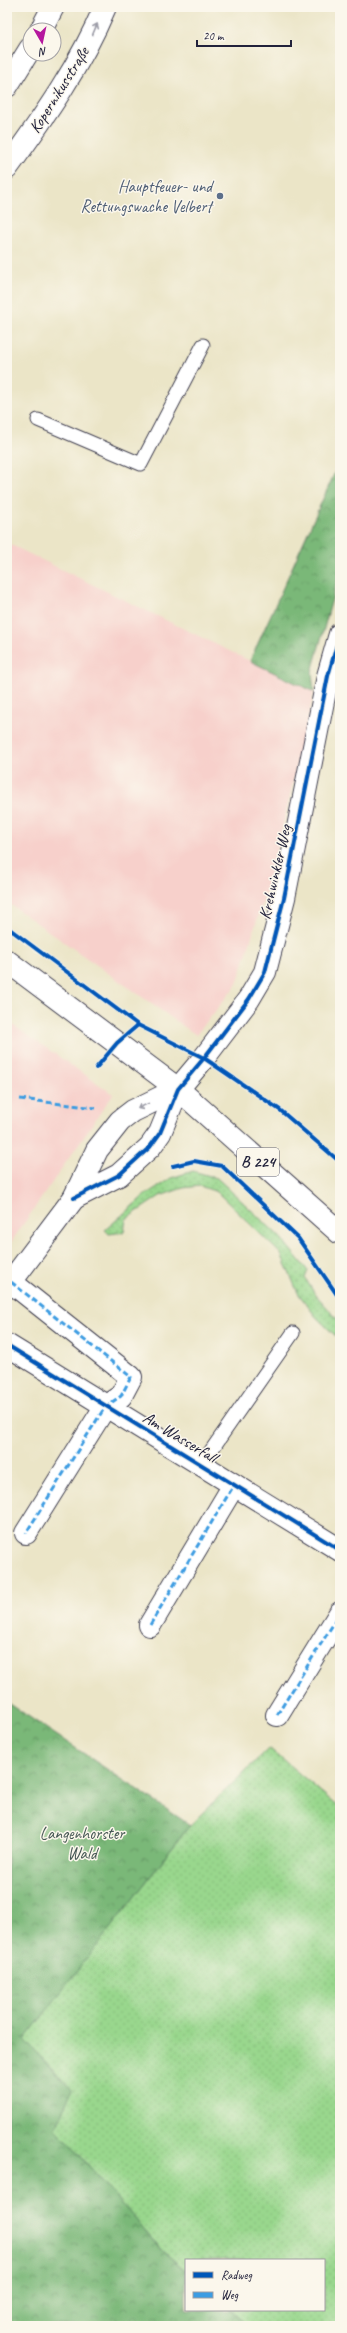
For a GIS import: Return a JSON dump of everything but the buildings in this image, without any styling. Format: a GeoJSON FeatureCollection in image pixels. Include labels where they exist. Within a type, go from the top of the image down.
{"type":"FeatureCollection","features":[{"type":"Feature","properties":{"kind":"street"},"geometry":{"type":"LineString","coordinates":[[45,22],[52,7]]}},
{"type":"Feature","properties":{"kind":"street","name":"Kopernikusstraße"},"geometry":{"type":"LineString","coordinates":[[7,168],[51,107],[92,36],[105,7]]}},
{"type":"Feature","properties":{"kind":"street"},"geometry":{"type":"LineString","coordinates":[[7,86],[22,62]]}},
{"type":"Feature","properties":{"kind":"street","name":"Krehwinkler Weg"},"geometry":{"type":"LineString","coordinates":[[178,1089],[204,1058],[248,999],[264,972],[284,898],[328,676],[340,634]]}},
{"type":"Feature","properties":{"kind":"street","name":"B 224"},"geometry":{"type":"LineString","coordinates":[[7,961],[178,1089],[340,1233]]}},
{"type":"Feature","properties":{"kind":"street"},"geometry":{"type":"LineString","coordinates":[[26,1532],[105,1408],[121,1396],[131,1378],[8,1282],[74,1198],[97,1150],[120,1121],[132,1111],[178,1089]]}},
{"type":"Feature","properties":{"kind":"street"},"geometry":{"type":"LineString","coordinates":[[74,1198],[119,1174],[150,1147],[160,1133],[178,1089]]}},
{"type":"Feature","properties":{"kind":"street","name":"Am Wasserfall"},"geometry":{"type":"LineString","coordinates":[[7,1345],[105,1408],[340,1550]]}},
{"type":"Feature","properties":{"kind":"street"},"geometry":{"type":"LineString","coordinates":[[150,1625],[234,1485]]}},
{"type":"Feature","properties":{"kind":"street"},"geometry":{"type":"LineString","coordinates":[[277,1715],[340,1613]]}},
{"type":"Feature","properties":{"kind":"lane"},"geometry":{"type":"LineString","coordinates":[[38,420],[141,464],[203,345]]}},
{"type":"Feature","properties":{"kind":"lane"},"geometry":{"type":"LineString","coordinates":[[201,1465],[294,1333]]}},
{"type":"Feature","properties":{"kind":"shaded area"},"geometry":{"type":"Polygon","coordinates":[[[7,543],[314,692],[272,872],[237,984],[196,1035],[7,902],[7,543]]]}},
{"type":"Feature","properties":{"kind":"shaded area"},"geometry":{"type":"Polygon","coordinates":[[[7,1021],[113,1094],[7,1248],[7,1021]]]}},
{"type":"Feature","properties":{"kind":"green space"},"geometry":{"type":"Polygon","coordinates":[[[340,461],[340,570],[312,672],[314,692],[250,661],[340,461]]]}},
{"type":"Feature","properties":{"kind":"green space"},"geometry":{"type":"Polygon","coordinates":[[[193,1171],[217,1178],[280,1237],[308,1271],[305,1278],[315,1294],[340,1322],[340,1340],[316,1317],[298,1293],[281,1254],[217,1192],[200,1186],[183,1188],[160,1196],[126,1219],[124,1232],[109,1234],[105,1230],[145,1195],[171,1178],[193,1171]]]}},
{"type":"Feature","properties":{"kind":"green space","name":"Langenhorster Wald"},"geometry":{"type":"Polygon","coordinates":[[[7,1702],[190,1825],[24,2040],[72,2089],[56,2128],[163,2251],[185,2270],[185,2311],[231,2311],[248,2326],[7,2326],[7,1702]]]}},
{"type":"Feature","properties":{"kind":"green space"},"geometry":{"type":"Polygon","coordinates":[[[269,1748],[340,1808],[340,2326],[248,2326],[231,2311],[325,2311],[325,2259],[185,2259],[185,2270],[163,2251],[56,2128],[23,2040],[190,1825],[269,1748]]]}},
{"type":"Feature","properties":{"kind":"marked path"},"geometry":{"type":"LineString","coordinates":[[20,1099],[96,1108]]}},
{"type":"Feature","properties":{"kind":"marked path"},"geometry":{"type":"LineString","coordinates":[[11,1282],[131,1377],[121,1396],[105,1407],[26,1533]]}},
{"type":"Feature","properties":{"kind":"marked path"},"geometry":{"type":"LineString","coordinates":[[150,1625],[234,1485]]}},
{"type":"Feature","properties":{"kind":"marked path"},"geometry":{"type":"LineString","coordinates":[[277,1715],[340,1613]]}},
{"type":"Feature","properties":{"kind":"cycle path"},"geometry":{"type":"LineString","coordinates":[[74,1198],[119,1175],[150,1147],[160,1133],[178,1089],[204,1058],[249,999],[265,972],[284,898],[328,676],[340,634]]}},
{"type":"Feature","properties":{"kind":"cycle path"},"geometry":{"type":"LineString","coordinates":[[7,927],[138,1025],[204,1058],[280,1110],[340,1162]]}},
{"type":"Feature","properties":{"kind":"cycle path"},"geometry":{"type":"LineString","coordinates":[[96,1068],[117,1043],[138,1025]]}},
{"type":"Feature","properties":{"kind":"cycle path"},"geometry":{"type":"LineString","coordinates":[[173,1166],[194,1161],[222,1166],[298,1238],[340,1299]]}},
{"type":"Feature","properties":{"kind":"cycle path"},"geometry":{"type":"LineString","coordinates":[[7,1345],[340,1550]]}},
{"type":"Feature","properties":{"kind":"place","name":"Hauptfeuer- und Rettungswache Velbert"},"geometry":{"type":"Point","coordinates":[220,196]}}]}
